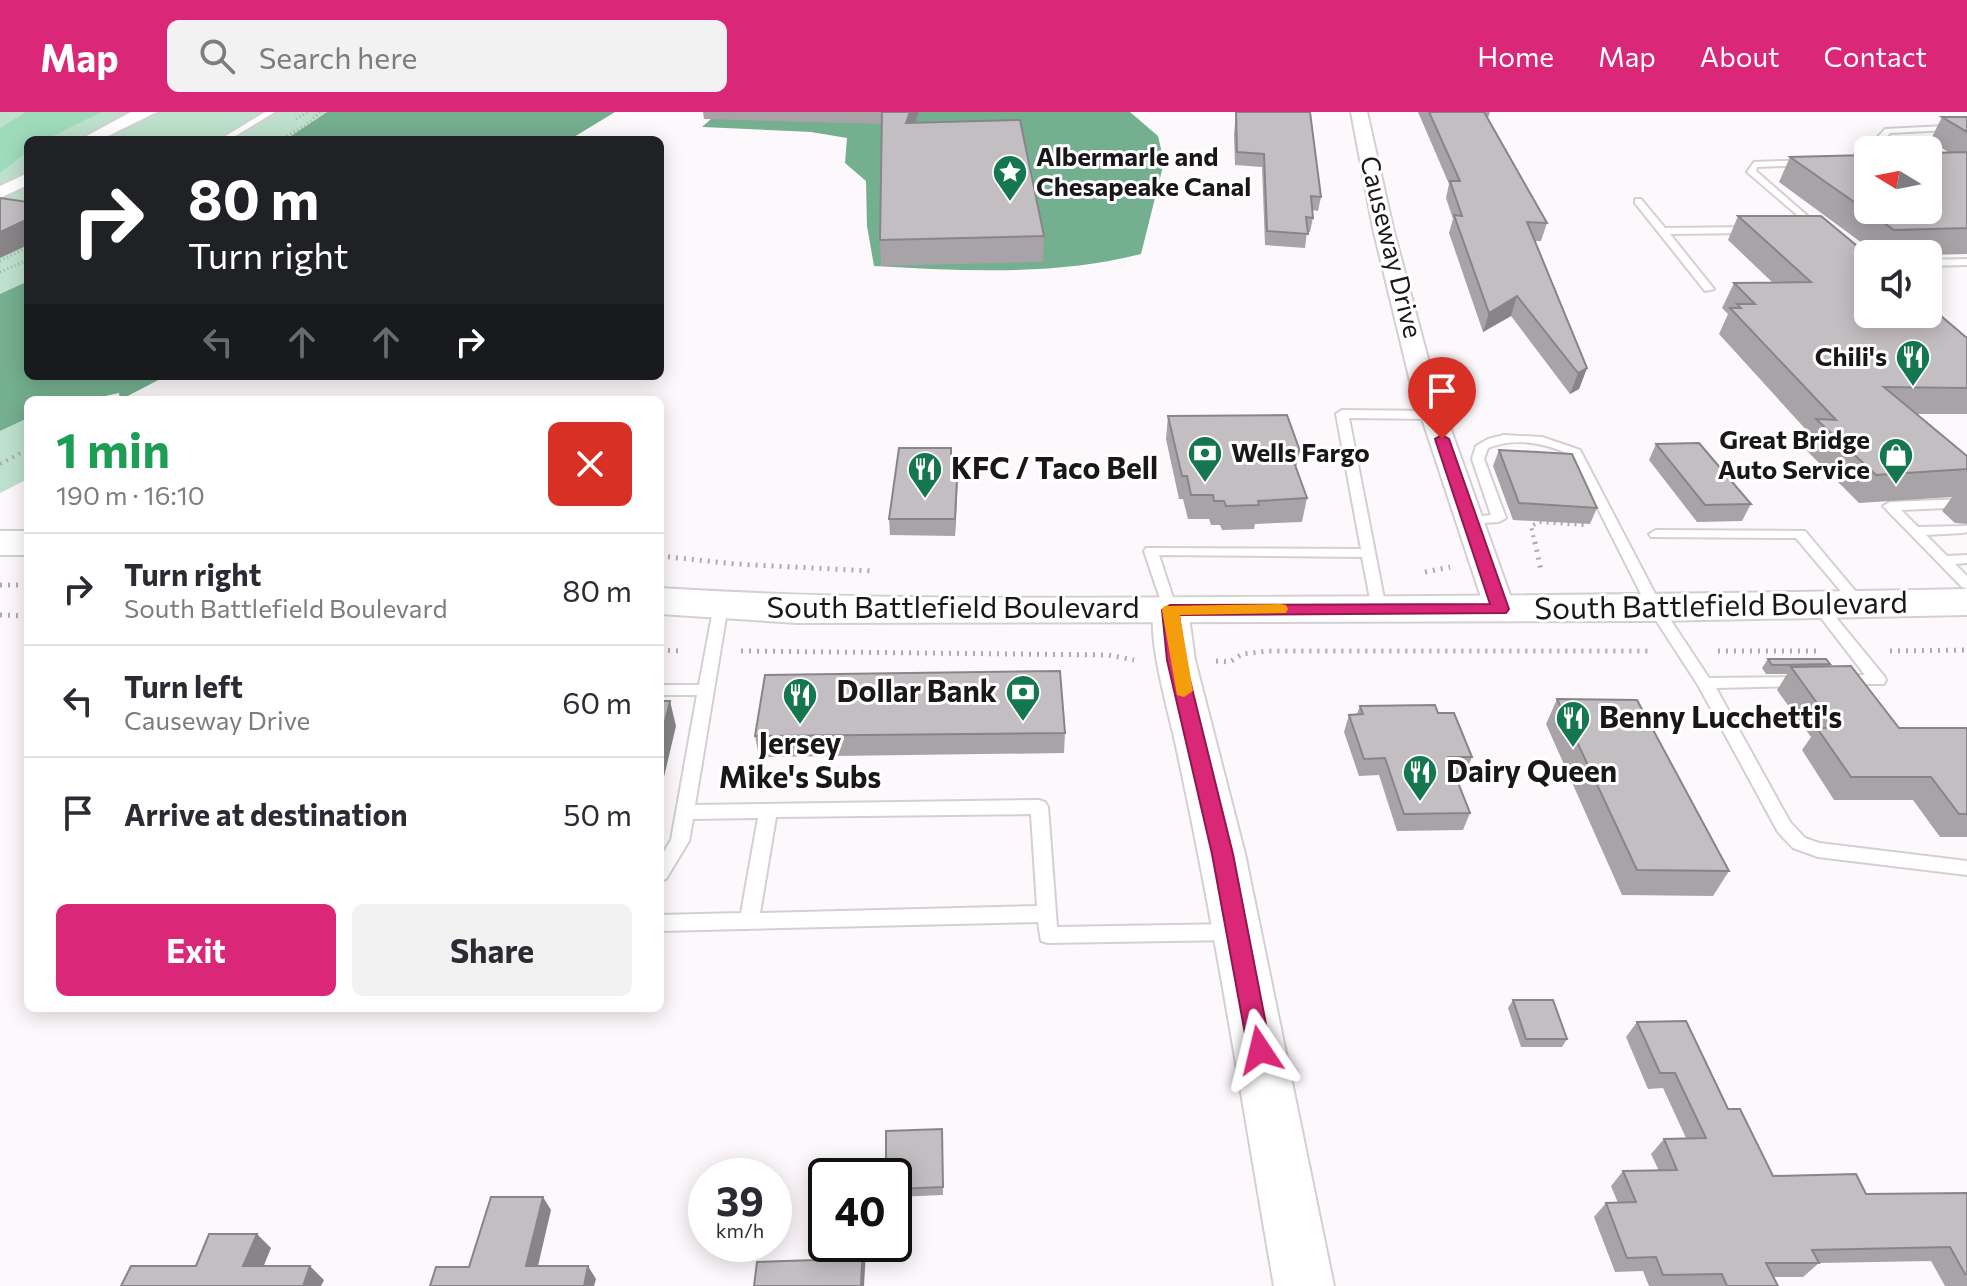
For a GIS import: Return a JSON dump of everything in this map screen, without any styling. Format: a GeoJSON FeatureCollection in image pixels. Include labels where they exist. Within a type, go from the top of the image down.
{"type":"FeatureCollection","features":[{"type":"Feature","properties":{"kind":"main road"},"geometry":{"type":"LineString","coordinates":[[0,543],[24,543]]}},
{"type":"Feature","properties":{"kind":"main road","name":"South Battlefield Boulevard"},"geometry":{"type":"LineString","coordinates":[[664,601],[797,610],[1170,610],[1655,608],[1964,601]]}},
{"type":"Feature","properties":{"kind":"street"},"geometry":{"type":"LineString","coordinates":[[95,136],[131,117],[149,112]]}},
{"type":"Feature","properties":{"kind":"street","name":"Causeway Drive"},"geometry":{"type":"LineString","coordinates":[[1359,112],[1383,228],[1434,415],[1500,609]]}},
{"type":"Feature","properties":{"kind":"street"},"geometry":{"type":"LineString","coordinates":[[0,193],[24,180]]}},
{"type":"Feature","properties":{"kind":"street"},"geometry":{"type":"LineString","coordinates":[[1170,610],[1176,660],[1238,932],[1304,1286]]}},
{"type":"Feature","properties":{"kind":"lane"},"geometry":{"type":"LineString","coordinates":[[230,136],[271,112]]}},
{"type":"Feature","properties":{"kind":"lane"},"geometry":{"type":"LineString","coordinates":[[1883,136],[1888,131],[1967,127]]}},
{"type":"Feature","properties":{"kind":"lane"},"geometry":{"type":"LineString","coordinates":[[1824,161],[1754,165],[1751,172],[1827,238]]}},
{"type":"Feature","properties":{"kind":"lane"},"geometry":{"type":"LineString","coordinates":[[1638,201],[1709,289]]}},
{"type":"Feature","properties":{"kind":"lane"},"geometry":{"type":"LineString","coordinates":[[1802,230],[1817,229]]}},
{"type":"Feature","properties":{"kind":"lane"},"geometry":{"type":"LineString","coordinates":[[1662,231],[1771,230]]}},
{"type":"Feature","properties":{"kind":"lane"},"geometry":{"type":"LineString","coordinates":[[1942,263],[1967,262]]}},
{"type":"Feature","properties":{"kind":"lane"},"geometry":{"type":"LineString","coordinates":[[1379,609],[1342,414],[1434,415]]}},
{"type":"Feature","properties":{"kind":"lane"},"geometry":{"type":"LineString","coordinates":[[1470,521],[1499,518],[1478,459],[1482,446],[1493,440],[1539,441],[1560,444],[1576,453],[1655,608],[1705,683],[1784,827],[1799,843],[1818,850],[1967,868]]}},
{"type":"Feature","properties":{"kind":"lane"},"geometry":{"type":"LineString","coordinates":[[1964,601],[1943,560],[1890,506],[1967,503]]}},
{"type":"Feature","properties":{"kind":"lane"},"geometry":{"type":"LineString","coordinates":[[1915,531],[1962,529]]}},
{"type":"Feature","properties":{"kind":"lane"},"geometry":{"type":"LineString","coordinates":[[1656,534],[1800,534],[1860,605]]}},
{"type":"Feature","properties":{"kind":"lane"},"geometry":{"type":"LineString","coordinates":[[1170,610],[1151,551],[1368,553]]}},
{"type":"Feature","properties":{"kind":"lane"},"geometry":{"type":"LineString","coordinates":[[1943,560],[1967,559]]}},
{"type":"Feature","properties":{"kind":"lane"},"geometry":{"type":"LineString","coordinates":[[664,867],[680,841],[721,605]]}},
{"type":"Feature","properties":{"kind":"lane"},"geometry":{"type":"LineString","coordinates":[[1705,683],[1878,680],[1819,606]]}},
{"type":"Feature","properties":{"kind":"lane"},"geometry":{"type":"LineString","coordinates":[[664,690],[706,690]]}},
{"type":"Feature","properties":{"kind":"lane"},"geometry":{"type":"LineString","coordinates":[[685,812],[1039,807],[1048,935],[1238,932]]}},
{"type":"Feature","properties":{"kind":"lane"},"geometry":{"type":"LineString","coordinates":[[749,920],[768,811]]}},
{"type":"Feature","properties":{"kind":"lane"},"geometry":{"type":"LineString","coordinates":[[664,923],[1046,914]]}},
{"type":"Feature","properties":{"kind":"path"},"geometry":{"type":"LineString","coordinates":[[287,136],[305,126],[320,112]]}},
{"type":"Feature","properties":{"kind":"path"},"geometry":{"type":"LineString","coordinates":[[0,261],[24,249]]}},
{"type":"Feature","properties":{"kind":"path"},"geometry":{"type":"LineString","coordinates":[[0,272],[24,262]]}},
{"type":"Feature","properties":{"kind":"path"},"geometry":{"type":"LineString","coordinates":[[0,464],[24,451]]}},
{"type":"Feature","properties":{"kind":"path"},"geometry":{"type":"LineString","coordinates":[[1541,570],[1531,526],[1539,522],[1613,526]]}},
{"type":"Feature","properties":{"kind":"path"},"geometry":{"type":"LineString","coordinates":[[0,585],[24,585]]}},
{"type":"Feature","properties":{"kind":"path"},"geometry":{"type":"LineString","coordinates":[[0,615],[24,616]]}},
{"type":"Feature","properties":{"kind":"path"},"geometry":{"type":"LineString","coordinates":[[664,650],[1108,655],[1132,660],[1230,662],[1242,654],[1268,651],[1967,650]]}},
{"type":"Feature","properties":{"kind":"shaded area"},"geometry":{"type":"Polygon","coordinates":[[[0,112],[327,112],[291,136],[24,136],[24,283],[0,294],[0,112]]]}},
{"type":"Feature","properties":{"kind":"shaded area"},"geometry":{"type":"Polygon","coordinates":[[[26,112],[101,112],[53,136],[24,136],[24,154],[0,173],[0,128],[26,112]]]}},
{"type":"Feature","properties":{"kind":"shaded area"},"geometry":{"type":"Polygon","coordinates":[[[327,112],[615,112],[576,136],[291,136],[327,112]]]}},
{"type":"Feature","properties":{"kind":"shaded area","name":"Albermarle and Chesapeake Canal"},"geometry":{"type":"Polygon","coordinates":[[[719,112],[1130,112],[1158,136],[1164,162],[1141,254],[1042,269],[874,266],[867,226],[866,181],[845,163],[847,138],[811,132],[702,127],[719,112]]]}},
{"type":"Feature","properties":{"kind":"shaded area"},"geometry":{"type":"Polygon","coordinates":[[[24,283],[24,380],[158,380],[128,396],[119,396],[119,393],[105,396],[24,396],[24,420],[0,431],[0,294],[24,283]]]}},
{"type":"Feature","properties":{"kind":"shaded area"},"geometry":{"type":"Polygon","coordinates":[[[24,420],[24,481],[0,493],[0,431],[24,420]]]}},
{"type":"Feature","properties":{"kind":"building"},"geometry":{"type":"Polygon","coordinates":[[[882,112],[910,112],[906,123],[1020,120],[1044,236],[880,240],[882,112]]]}},
{"type":"Feature","properties":{"kind":"building"},"geometry":{"type":"Polygon","coordinates":[[[1236,112],[1310,112],[1321,197],[1311,196],[1313,218],[1306,217],[1308,234],[1267,231],[1264,154],[1237,152],[1236,112]]]}},
{"type":"Feature","properties":{"kind":"building"},"geometry":{"type":"Polygon","coordinates":[[[1429,112],[1484,112],[1547,223],[1527,222],[1587,368],[1578,373],[1517,296],[1489,313],[1454,215],[1462,216],[1450,181],[1460,181],[1429,112]]]}},
{"type":"Feature","properties":{"kind":"building"},"geometry":{"type":"Polygon","coordinates":[[[1942,117],[1967,117],[1967,132],[1942,117]]]}},
{"type":"Feature","properties":{"kind":"building"},"geometry":{"type":"Polygon","coordinates":[[[1967,152],[1967,228],[1894,230],[1885,224],[1942,224],[1942,153],[1967,152]]]}},
{"type":"Feature","properties":{"kind":"building"},"geometry":{"type":"Polygon","coordinates":[[[1854,155],[1854,202],[1790,157],[1854,155]]]}},
{"type":"Feature","properties":{"kind":"building"},"geometry":{"type":"Polygon","coordinates":[[[0,198],[24,201],[24,221],[0,232],[0,198]]]}},
{"type":"Feature","properties":{"kind":"building"},"geometry":{"type":"Polygon","coordinates":[[[1738,216],[1821,216],[1854,243],[1854,328],[1942,328],[1942,317],[1967,338],[1967,388],[1884,387],[1967,456],[1967,469],[1876,475],[1816,419],[1836,420],[1730,308],[1741,308],[1737,304],[1755,304],[1734,283],[1811,282],[1738,216]]]}},
{"type":"Feature","properties":{"kind":"building","name":"Wells Fargo"},"geometry":{"type":"Polygon","coordinates":[[[1287,415],[1300,451],[1290,451],[1307,498],[1226,506],[1224,501],[1214,501],[1213,495],[1191,495],[1187,476],[1182,476],[1168,416],[1287,415]]]}},
{"type":"Feature","properties":{"kind":"building"},"geometry":{"type":"Polygon","coordinates":[[[1699,443],[1751,504],[1705,505],[1656,444],[1699,443]]]}},
{"type":"Feature","properties":{"kind":"building","name":"KFC / Taco Bell"},"geometry":{"type":"Polygon","coordinates":[[[899,448],[951,448],[951,459],[958,459],[955,519],[889,519],[899,448]]]}},
{"type":"Feature","properties":{"kind":"building"},"geometry":{"type":"Polygon","coordinates":[[[1499,450],[1572,454],[1597,508],[1519,503],[1499,450]]]}},
{"type":"Feature","properties":{"kind":"building"},"geometry":{"type":"Polygon","coordinates":[[[1768,659],[1826,659],[1830,664],[1772,665],[1768,659]]]}},
{"type":"Feature","properties":{"kind":"building"},"geometry":{"type":"Polygon","coordinates":[[[1851,666],[1899,728],[1967,728],[1967,814],[1959,814],[1931,777],[1851,777],[1817,728],[1835,728],[1791,667],[1851,666]]]}},
{"type":"Feature","properties":{"kind":"building"},"geometry":{"type":"Polygon","coordinates":[[[1060,671],[1065,733],[755,736],[765,675],[1060,671]]]}},
{"type":"Feature","properties":{"kind":"building"},"geometry":{"type":"Polygon","coordinates":[[[1557,699],[1637,700],[1729,871],[1637,870],[1557,699]]]}},
{"type":"Feature","properties":{"kind":"building"},"geometry":{"type":"Polygon","coordinates":[[[664,701],[670,701],[664,726],[664,701]]]}},
{"type":"Feature","properties":{"kind":"building","name":"Dairy Queen"},"geometry":{"type":"Polygon","coordinates":[[[1435,705],[1438,713],[1454,713],[1472,757],[1448,757],[1470,813],[1404,814],[1385,758],[1364,759],[1349,715],[1363,714],[1360,706],[1435,705]]]}},
{"type":"Feature","properties":{"kind":"building"},"geometry":{"type":"Polygon","coordinates":[[[1513,1000],[1553,1000],[1567,1039],[1526,1039],[1513,1000]]]}},
{"type":"Feature","properties":{"kind":"building"},"geometry":{"type":"Polygon","coordinates":[[[1686,1021],[1728,1109],[1740,1109],[1773,1176],[1856,1174],[1866,1194],[1967,1193],[1967,1274],[1950,1247],[1812,1250],[1819,1263],[1766,1263],[1778,1286],[1727,1286],[1722,1274],[1663,1275],[1656,1257],[1627,1258],[1606,1203],[1636,1202],[1623,1171],[1677,1170],[1664,1139],[1706,1138],[1675,1073],[1660,1073],[1637,1022],[1686,1021]]]}},
{"type":"Feature","properties":{"kind":"building"},"geometry":{"type":"Polygon","coordinates":[[[942,1129],[943,1187],[912,1188],[912,1158],[886,1158],[886,1131],[942,1129]]]}},
{"type":"Feature","properties":{"kind":"building"},"geometry":{"type":"Polygon","coordinates":[[[491,1197],[543,1197],[526,1266],[588,1266],[584,1286],[430,1286],[436,1267],[469,1267],[491,1197]]]}},
{"type":"Feature","properties":{"kind":"building"},"geometry":{"type":"Polygon","coordinates":[[[209,1234],[257,1234],[243,1266],[310,1266],[303,1286],[121,1286],[131,1266],[196,1266],[209,1234]]]}},
{"type":"Feature","properties":{"kind":"building"},"geometry":{"type":"Polygon","coordinates":[[[757,1262],[862,1262],[861,1286],[754,1286],[757,1262]]]}},
{"type":"Feature","properties":{"kind":"slow traffic"},"geometry":{"type":"LineString","coordinates":[[1184,691],[1176,660],[1170,610],[1280,609]]}},
{"type":"Feature","properties":{"kind":"place","name":"Albermarle and Chesapeake Canal"},"geometry":{"type":"Point","coordinates":[1010,203]}},
{"type":"Feature","properties":{"kind":"place","name":"Chili's"},"geometry":{"type":"Point","coordinates":[1913,388]}},
{"type":"Feature","properties":{"kind":"place","name":"Wells Fargo"},"geometry":{"type":"Point","coordinates":[1205,484]}},
{"type":"Feature","properties":{"kind":"place","name":"Great Bridge Auto Service"},"geometry":{"type":"Point","coordinates":[1896,486]}},
{"type":"Feature","properties":{"kind":"place","name":"KFC / Taco Bell"},"geometry":{"type":"Point","coordinates":[925,500]}},
{"type":"Feature","properties":{"kind":"place","name":"Dollar Bank"},"geometry":{"type":"Point","coordinates":[1023,723]}},
{"type":"Feature","properties":{"kind":"place","name":"Jersey Mike's Subs"},"geometry":{"type":"Point","coordinates":[800,726]}},
{"type":"Feature","properties":{"kind":"place","name":"Benny Lucchetti's"},"geometry":{"type":"Point","coordinates":[1573,749]}},
{"type":"Feature","properties":{"kind":"place","name":"Dairy Queen"},"geometry":{"type":"Point","coordinates":[1420,803]}},
{"type":"Feature","properties":{"kind":"route"},"geometry":{"type":"LineString","coordinates":[[1260,1050],[1222,854],[1176,660],[1170,610],[1500,609],[1442,439]]}}]}
